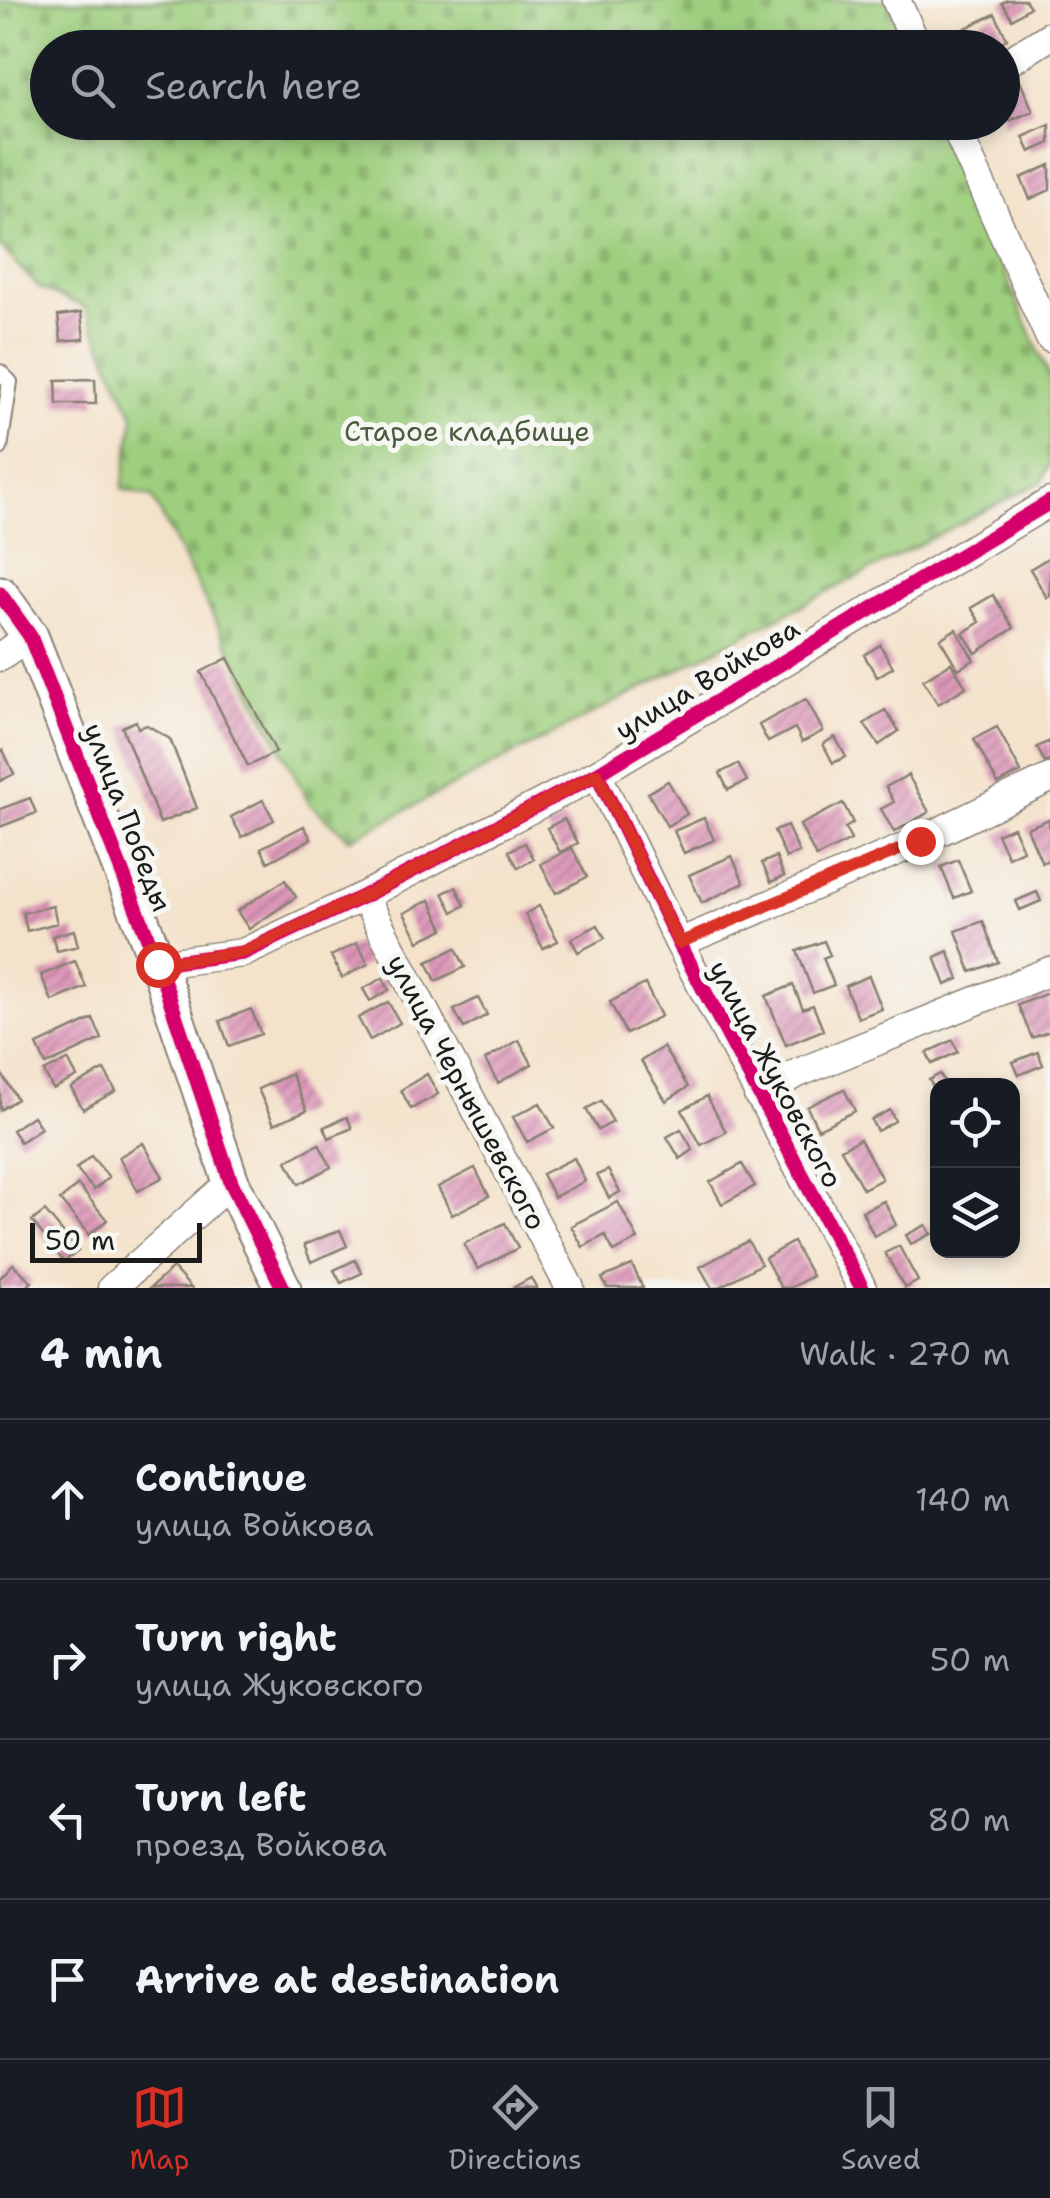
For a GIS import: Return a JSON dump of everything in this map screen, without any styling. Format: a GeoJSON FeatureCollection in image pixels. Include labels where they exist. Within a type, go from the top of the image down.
{"type":"FeatureCollection","features":[{"type":"Feature","properties":{"kind":"street"},"geometry":{"type":"LineString","coordinates":[[896,0],[910,30]]}},
{"type":"Feature","properties":{"kind":"street"},"geometry":{"type":"LineString","coordinates":[[1020,55],[1050,36]]}},
{"type":"Feature","properties":{"kind":"street"},"geometry":{"type":"LineString","coordinates":[[961,140],[1050,338]]}},
{"type":"Feature","properties":{"kind":"street","name":"улица Войкова"},"geometry":{"type":"LineString","coordinates":[[158,964],[243,952],[364,896],[597,774],[1050,502]]}},
{"type":"Feature","properties":{"kind":"street","name":"улица Победы"},"geometry":{"type":"LineString","coordinates":[[0,594],[30,636],[158,964],[231,1182],[284,1288]]}},
{"type":"Feature","properties":{"kind":"street"},"geometry":{"type":"LineString","coordinates":[[0,657],[30,636]]}},
{"type":"Feature","properties":{"kind":"street","name":"улица Жуковского"},"geometry":{"type":"LineString","coordinates":[[597,774],[679,943],[862,1288]]}},
{"type":"Feature","properties":{"kind":"street"},"geometry":{"type":"LineString","coordinates":[[679,943],[920,841],[1050,778]]}},
{"type":"Feature","properties":{"kind":"street","name":"улица Чернышевского"},"geometry":{"type":"LineString","coordinates":[[364,896],[570,1288]]}},
{"type":"Feature","properties":{"kind":"street"},"geometry":{"type":"LineString","coordinates":[[758,1095],[798,1073],[1050,971]]}},
{"type":"Feature","properties":{"kind":"street"},"geometry":{"type":"LineString","coordinates":[[112,1288],[231,1182]]}},
{"type":"Feature","properties":{"kind":"lane"},"geometry":{"type":"LineString","coordinates":[[0,372],[10,382],[0,448]]}},
{"type":"Feature","properties":{"kind":"green space","name":"Старое кладбище"},"geometry":{"type":"Polygon","coordinates":[[[0,0],[888,0],[901,30],[30,30],[30,140],[947,140],[1050,378],[1050,464],[1042,481],[350,839],[309,803],[152,497],[122,489],[134,417],[85,307],[40,289],[0,246],[0,0]]]}},
{"type":"Feature","properties":{"kind":"building"},"geometry":{"type":"Polygon","coordinates":[[[1025,0],[1030,7],[1012,19],[1002,3],[1025,0]]]}},
{"type":"Feature","properties":{"kind":"building"},"geometry":{"type":"Polygon","coordinates":[[[995,14],[1003,30],[961,30],[995,14]]]}},
{"type":"Feature","properties":{"kind":"building"},"geometry":{"type":"Polygon","coordinates":[[[1020,81],[1033,111],[1020,116],[1020,81]]]}},
{"type":"Feature","properties":{"kind":"building"},"geometry":{"type":"Polygon","coordinates":[[[1050,125],[1050,143],[1030,152],[1023,137],[1050,125]]]}},
{"type":"Feature","properties":{"kind":"building"},"geometry":{"type":"Polygon","coordinates":[[[1050,165],[1050,190],[1030,199],[1021,178],[1050,165]]]}},
{"type":"Feature","properties":{"kind":"building"},"geometry":{"type":"Polygon","coordinates":[[[81,313],[84,339],[61,341],[58,316],[81,313]]]}},
{"type":"Feature","properties":{"kind":"building"},"geometry":{"type":"Polygon","coordinates":[[[95,379],[96,404],[57,404],[56,380],[95,379]]]}},
{"type":"Feature","properties":{"kind":"building"},"geometry":{"type":"Polygon","coordinates":[[[1050,557],[1050,596],[1047,598],[1030,569],[1050,557]]]}},
{"type":"Feature","properties":{"kind":"building"},"geometry":{"type":"Polygon","coordinates":[[[993,595],[1014,628],[976,653],[963,633],[980,622],[971,608],[993,595]]]}},
{"type":"Feature","properties":{"kind":"building"},"geometry":{"type":"Polygon","coordinates":[[[956,629],[974,660],[958,669],[940,639],[956,629]]]}},
{"type":"Feature","properties":{"kind":"building"},"geometry":{"type":"Polygon","coordinates":[[[880,645],[893,667],[877,677],[864,655],[880,645]]]}},
{"type":"Feature","properties":{"kind":"building"},"geometry":{"type":"Polygon","coordinates":[[[228,658],[276,752],[248,766],[201,672],[228,658]]]}},
{"type":"Feature","properties":{"kind":"building"},"geometry":{"type":"Polygon","coordinates":[[[951,663],[966,687],[938,704],[923,680],[951,663]]]}},
{"type":"Feature","properties":{"kind":"building"},"geometry":{"type":"Polygon","coordinates":[[[806,699],[823,731],[802,742],[795,728],[768,742],[759,725],[806,699]]]}},
{"type":"Feature","properties":{"kind":"building"},"geometry":{"type":"Polygon","coordinates":[[[885,710],[899,731],[879,745],[864,724],[885,710]]]}},
{"type":"Feature","properties":{"kind":"building"},"geometry":{"type":"Polygon","coordinates":[[[136,721],[138,728],[147,725],[170,739],[197,808],[160,823],[122,727],[136,721]]]}},
{"type":"Feature","properties":{"kind":"building"},"geometry":{"type":"Polygon","coordinates":[[[997,727],[1021,772],[998,784],[974,739],[997,727]]]}},
{"type":"Feature","properties":{"kind":"building"},"geometry":{"type":"Polygon","coordinates":[[[835,737],[846,757],[833,763],[823,744],[835,737]]]}},
{"type":"Feature","properties":{"kind":"building"},"geometry":{"type":"Polygon","coordinates":[[[1050,741],[1050,760],[1045,763],[1037,747],[1050,741]]]}},
{"type":"Feature","properties":{"kind":"building"},"geometry":{"type":"Polygon","coordinates":[[[3,750],[14,774],[0,781],[0,752],[3,750]]]}},
{"type":"Feature","properties":{"kind":"building"},"geometry":{"type":"Polygon","coordinates":[[[738,764],[747,781],[728,790],[720,773],[738,764]]]}},
{"type":"Feature","properties":{"kind":"building"},"geometry":{"type":"Polygon","coordinates":[[[908,775],[929,812],[894,832],[881,809],[894,802],[886,787],[908,775]]]}},
{"type":"Feature","properties":{"kind":"building"},"geometry":{"type":"Polygon","coordinates":[[[668,781],[687,814],[667,826],[648,793],[668,781]]]}},
{"type":"Feature","properties":{"kind":"building"},"geometry":{"type":"Polygon","coordinates":[[[30,798],[36,813],[0,827],[0,809],[30,798]]]}},
{"type":"Feature","properties":{"kind":"building"},"geometry":{"type":"Polygon","coordinates":[[[263,800],[274,820],[242,837],[231,817],[263,800]]]}},
{"type":"Feature","properties":{"kind":"building"},"geometry":{"type":"Polygon","coordinates":[[[843,803],[853,823],[845,828],[851,840],[816,857],[800,825],[843,803]]]}},
{"type":"Feature","properties":{"kind":"building"},"geometry":{"type":"Polygon","coordinates":[[[704,818],[714,840],[684,853],[674,831],[704,818]]]}},
{"type":"Feature","properties":{"kind":"building"},"geometry":{"type":"Polygon","coordinates":[[[564,819],[578,843],[560,852],[547,828],[564,819]]]}},
{"type":"Feature","properties":{"kind":"building"},"geometry":{"type":"Polygon","coordinates":[[[1049,819],[1050,859],[1042,863],[1027,828],[1049,819]]]}},
{"type":"Feature","properties":{"kind":"building"},"geometry":{"type":"Polygon","coordinates":[[[304,826],[311,839],[268,862],[261,848],[304,826]]]}},
{"type":"Feature","properties":{"kind":"building"},"geometry":{"type":"Polygon","coordinates":[[[787,826],[799,852],[786,858],[774,831],[787,826]]]}},
{"type":"Feature","properties":{"kind":"building"},"geometry":{"type":"Polygon","coordinates":[[[1013,827],[1023,850],[1008,857],[997,834],[1013,827]]]}},
{"type":"Feature","properties":{"kind":"building"},"geometry":{"type":"Polygon","coordinates":[[[525,843],[534,859],[518,868],[509,851],[525,843]]]}},
{"type":"Feature","properties":{"kind":"building"},"geometry":{"type":"Polygon","coordinates":[[[572,848],[587,877],[556,893],[541,864],[572,848]]]}},
{"type":"Feature","properties":{"kind":"building"},"geometry":{"type":"Polygon","coordinates":[[[732,856],[744,883],[702,903],[689,875],[732,856]]]}},
{"type":"Feature","properties":{"kind":"building"},"geometry":{"type":"Polygon","coordinates":[[[776,857],[784,876],[771,882],[762,863],[776,857]]]}},
{"type":"Feature","properties":{"kind":"building"},"geometry":{"type":"Polygon","coordinates":[[[958,860],[971,891],[954,898],[941,867],[958,860]]]}},
{"type":"Feature","properties":{"kind":"building"},"geometry":{"type":"Polygon","coordinates":[[[285,880],[296,897],[249,929],[237,911],[285,880]]]}},
{"type":"Feature","properties":{"kind":"building"},"geometry":{"type":"Polygon","coordinates":[[[456,887],[465,905],[453,912],[443,893],[456,887]]]}},
{"type":"Feature","properties":{"kind":"building"},"geometry":{"type":"Polygon","coordinates":[[[1037,892],[1041,901],[1020,910],[1016,901],[1037,892]]]}},
{"type":"Feature","properties":{"kind":"building"},"geometry":{"type":"Polygon","coordinates":[[[430,900],[444,929],[419,941],[404,913],[430,900]]]}},
{"type":"Feature","properties":{"kind":"building"},"geometry":{"type":"Polygon","coordinates":[[[53,906],[57,923],[27,931],[23,913],[53,906]]]}},
{"type":"Feature","properties":{"kind":"building"},"geometry":{"type":"Polygon","coordinates":[[[539,906],[558,941],[543,948],[525,914],[539,906]]]}},
{"type":"Feature","properties":{"kind":"building"},"geometry":{"type":"Polygon","coordinates":[[[983,921],[998,962],[971,972],[956,931],[983,921]]]}},
{"type":"Feature","properties":{"kind":"building"},"geometry":{"type":"Polygon","coordinates":[[[598,925],[605,938],[578,952],[571,939],[598,925]]]}},
{"type":"Feature","properties":{"kind":"building"},"geometry":{"type":"Polygon","coordinates":[[[74,930],[78,946],[57,951],[52,936],[74,930]]]}},
{"type":"Feature","properties":{"kind":"building"},"geometry":{"type":"Polygon","coordinates":[[[824,941],[830,955],[823,958],[834,985],[813,993],[797,951],[824,941]]]}},
{"type":"Feature","properties":{"kind":"building"},"geometry":{"type":"Polygon","coordinates":[[[357,943],[368,964],[342,978],[331,956],[357,943]]]}},
{"type":"Feature","properties":{"kind":"building"},"geometry":{"type":"Polygon","coordinates":[[[456,948],[465,967],[436,981],[427,962],[456,948]]]}},
{"type":"Feature","properties":{"kind":"building"},"geometry":{"type":"Polygon","coordinates":[[[948,951],[959,979],[946,985],[935,957],[948,951]]]}},
{"type":"Feature","properties":{"kind":"building"},"geometry":{"type":"Polygon","coordinates":[[[75,961],[86,987],[52,1001],[41,975],[75,961]]]}},
{"type":"Feature","properties":{"kind":"building"},"geometry":{"type":"Polygon","coordinates":[[[869,976],[882,1009],[858,1018],[845,986],[869,976]]]}},
{"type":"Feature","properties":{"kind":"building"},"geometry":{"type":"Polygon","coordinates":[[[383,978],[389,990],[370,1001],[363,989],[383,978]]]}},
{"type":"Feature","properties":{"kind":"building"},"geometry":{"type":"Polygon","coordinates":[[[645,984],[661,1016],[626,1034],[610,1002],[645,984]]]}},
{"type":"Feature","properties":{"kind":"building"},"geometry":{"type":"Polygon","coordinates":[[[793,985],[803,1009],[813,1005],[823,1030],[786,1045],[766,996],[793,985]]]}},
{"type":"Feature","properties":{"kind":"building"},"geometry":{"type":"Polygon","coordinates":[[[1050,992],[1050,1031],[1032,1038],[1018,1005],[1050,992]]]}},
{"type":"Feature","properties":{"kind":"building"},"geometry":{"type":"Polygon","coordinates":[[[478,998],[487,1015],[464,1028],[454,1010],[478,998]]]}},
{"type":"Feature","properties":{"kind":"building"},"geometry":{"type":"Polygon","coordinates":[[[388,1002],[400,1023],[370,1040],[358,1018],[388,1002]]]}},
{"type":"Feature","properties":{"kind":"building"},"geometry":{"type":"Polygon","coordinates":[[[251,1009],[261,1034],[229,1046],[220,1021],[251,1009]]]}},
{"type":"Feature","properties":{"kind":"building"},"geometry":{"type":"Polygon","coordinates":[[[93,1019],[102,1039],[46,1065],[37,1045],[93,1019]]]}},
{"type":"Feature","properties":{"kind":"building"},"geometry":{"type":"Polygon","coordinates":[[[519,1040],[532,1064],[498,1083],[485,1060],[519,1040]]]}},
{"type":"Feature","properties":{"kind":"building"},"geometry":{"type":"Polygon","coordinates":[[[953,1040],[958,1052],[932,1064],[927,1053],[953,1040]]]}},
{"type":"Feature","properties":{"kind":"building"},"geometry":{"type":"Polygon","coordinates":[[[663,1047],[688,1087],[666,1101],[641,1061],[663,1047]]]}},
{"type":"Feature","properties":{"kind":"building"},"geometry":{"type":"Polygon","coordinates":[[[1038,1052],[1043,1065],[1019,1075],[1013,1062],[1038,1052]]]}},
{"type":"Feature","properties":{"kind":"building"},"geometry":{"type":"Polygon","coordinates":[[[68,1060],[77,1077],[53,1089],[44,1072],[68,1060]]]}},
{"type":"Feature","properties":{"kind":"building"},"geometry":{"type":"Polygon","coordinates":[[[104,1070],[116,1091],[83,1109],[71,1088],[104,1070]]]}},
{"type":"Feature","properties":{"kind":"building"},"geometry":{"type":"Polygon","coordinates":[[[0,1071],[17,1099],[0,1110],[0,1071]]]}},
{"type":"Feature","properties":{"kind":"building"},"geometry":{"type":"Polygon","coordinates":[[[291,1074],[307,1110],[274,1124],[258,1089],[291,1074]]]}},
{"type":"Feature","properties":{"kind":"building"},"geometry":{"type":"Polygon","coordinates":[[[427,1074],[438,1094],[411,1109],[401,1090],[427,1074]]]}},
{"type":"Feature","properties":{"kind":"building"},"geometry":{"type":"Polygon","coordinates":[[[844,1089],[855,1111],[818,1129],[807,1107],[844,1089]]]}},
{"type":"Feature","properties":{"kind":"building"},"geometry":{"type":"Polygon","coordinates":[[[707,1096],[726,1132],[701,1145],[682,1110],[707,1096]]]}},
{"type":"Feature","properties":{"kind":"building"},"geometry":{"type":"Polygon","coordinates":[[[601,1101],[613,1122],[598,1130],[586,1109],[601,1101]]]}},
{"type":"Feature","properties":{"kind":"building"},"geometry":{"type":"Polygon","coordinates":[[[540,1103],[554,1128],[527,1142],[513,1117],[540,1103]]]}},
{"type":"Feature","properties":{"kind":"building"},"geometry":{"type":"Polygon","coordinates":[[[890,1110],[895,1121],[877,1131],[871,1120],[890,1110]]]}},
{"type":"Feature","properties":{"kind":"building"},"geometry":{"type":"Polygon","coordinates":[[[33,1116],[41,1128],[20,1142],[12,1130],[33,1116]]]}},
{"type":"Feature","properties":{"kind":"building"},"geometry":{"type":"Polygon","coordinates":[[[347,1117],[352,1128],[329,1138],[324,1127],[347,1117]]]}},
{"type":"Feature","properties":{"kind":"building"},"geometry":{"type":"Polygon","coordinates":[[[681,1129],[693,1150],[680,1159],[667,1137],[681,1129]]]}},
{"type":"Feature","properties":{"kind":"building"},"geometry":{"type":"Polygon","coordinates":[[[860,1139],[882,1179],[863,1189],[841,1149],[860,1139]]]}},
{"type":"Feature","properties":{"kind":"building"},"geometry":{"type":"Polygon","coordinates":[[[143,1143],[163,1177],[138,1191],[119,1157],[143,1143]]]}},
{"type":"Feature","properties":{"kind":"building"},"geometry":{"type":"Polygon","coordinates":[[[319,1144],[331,1167],[299,1184],[287,1161],[319,1144]]]}},
{"type":"Feature","properties":{"kind":"building"},"geometry":{"type":"Polygon","coordinates":[[[91,1156],[109,1177],[94,1190],[76,1169],[91,1156]]]}},
{"type":"Feature","properties":{"kind":"building"},"geometry":{"type":"Polygon","coordinates":[[[574,1158],[585,1181],[554,1197],[542,1174],[574,1158]]]}},
{"type":"Feature","properties":{"kind":"building"},"geometry":{"type":"Polygon","coordinates":[[[742,1164],[755,1186],[722,1204],[710,1182],[742,1164]]]}},
{"type":"Feature","properties":{"kind":"building"},"geometry":{"type":"Polygon","coordinates":[[[475,1168],[489,1196],[452,1215],[438,1187],[475,1168]]]}},
{"type":"Feature","properties":{"kind":"building"},"geometry":{"type":"Polygon","coordinates":[[[608,1170],[620,1192],[609,1198],[597,1175],[608,1170]]]}},
{"type":"Feature","properties":{"kind":"building"},"geometry":{"type":"Polygon","coordinates":[[[78,1185],[107,1220],[89,1235],[60,1200],[78,1185]]]}},
{"type":"Feature","properties":{"kind":"building"},"geometry":{"type":"Polygon","coordinates":[[[884,1201],[896,1225],[874,1236],[862,1211],[884,1201]]]}},
{"type":"Feature","properties":{"kind":"building"},"geometry":{"type":"Polygon","coordinates":[[[618,1202],[638,1239],[614,1252],[605,1235],[583,1247],[571,1226],[618,1202]]]}},
{"type":"Feature","properties":{"kind":"building"},"geometry":{"type":"Polygon","coordinates":[[[45,1211],[78,1251],[64,1262],[32,1221],[45,1211]]]}},
{"type":"Feature","properties":{"kind":"building"},"geometry":{"type":"Polygon","coordinates":[[[505,1223],[518,1248],[478,1269],[464,1244],[505,1223]]]}},
{"type":"Feature","properties":{"kind":"building"},"geometry":{"type":"Polygon","coordinates":[[[926,1225],[930,1232],[911,1244],[906,1235],[926,1225]]]}},
{"type":"Feature","properties":{"kind":"building"},"geometry":{"type":"Polygon","coordinates":[[[340,1230],[347,1246],[311,1262],[304,1245],[340,1230]]]}},
{"type":"Feature","properties":{"kind":"building"},"geometry":{"type":"Polygon","coordinates":[[[748,1241],[761,1264],[712,1288],[700,1267],[748,1241]]]}},
{"type":"Feature","properties":{"kind":"building"},"geometry":{"type":"Polygon","coordinates":[[[793,1242],[812,1276],[790,1288],[781,1288],[765,1258],[793,1242]]]}},
{"type":"Feature","properties":{"kind":"building"},"geometry":{"type":"Polygon","coordinates":[[[899,1246],[918,1281],[905,1288],[885,1253],[899,1246]]]}},
{"type":"Feature","properties":{"kind":"building"},"geometry":{"type":"Polygon","coordinates":[[[355,1260],[362,1273],[341,1283],[334,1270],[355,1260]]]}},
{"type":"Feature","properties":{"kind":"building"},"geometry":{"type":"Polygon","coordinates":[[[13,1264],[32,1282],[25,1288],[0,1288],[0,1278],[13,1264]]]}},
{"type":"Feature","properties":{"kind":"building"},"geometry":{"type":"Polygon","coordinates":[[[632,1265],[643,1288],[607,1288],[602,1278],[632,1265]]]}},
{"type":"Feature","properties":{"kind":"building"},"geometry":{"type":"Polygon","coordinates":[[[173,1268],[191,1288],[150,1288],[173,1268]]]}},
{"type":"Feature","properties":{"kind":"building"},"geometry":{"type":"Polygon","coordinates":[[[531,1278],[537,1288],[512,1288],[531,1278]]]}},
{"type":"Feature","properties":{"kind":"cycle path"},"geometry":{"type":"LineString","coordinates":[[158,964],[243,953],[364,896],[597,774],[1050,502]]}},
{"type":"Feature","properties":{"kind":"cycle path"},"geometry":{"type":"LineString","coordinates":[[0,594],[30,636],[158,964],[231,1182],[283,1288]]}},
{"type":"Feature","properties":{"kind":"cycle path"},"geometry":{"type":"LineString","coordinates":[[597,774],[679,943],[862,1288]]}},
{"type":"Feature","properties":{"kind":"route"},"geometry":{"type":"LineString","coordinates":[[158,964],[243,952],[364,896],[597,774],[679,943],[920,841]]}}]}
